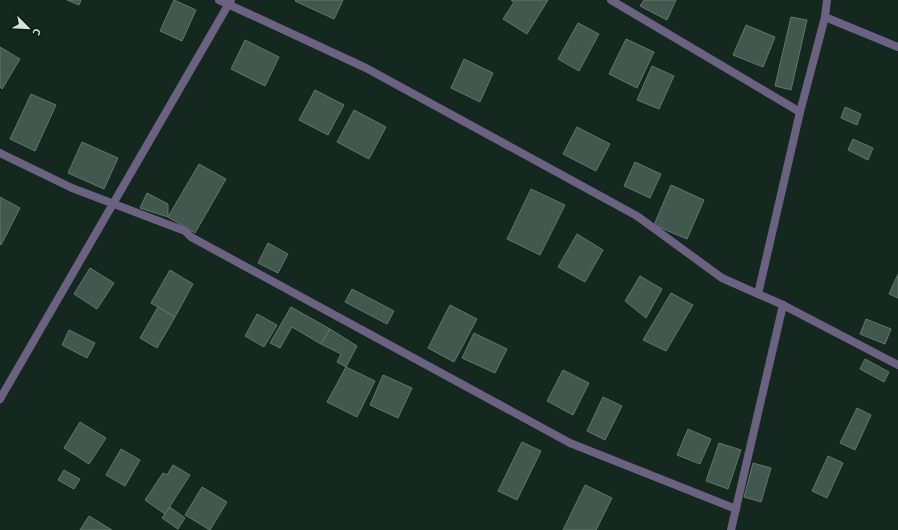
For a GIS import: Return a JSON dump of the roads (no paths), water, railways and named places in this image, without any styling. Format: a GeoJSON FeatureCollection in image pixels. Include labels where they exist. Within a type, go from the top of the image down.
{"type":"FeatureCollection","features":[{"type":"Feature","properties":{"kind":"street"},"geometry":{"type":"LineString","coordinates":[[219,0],[230,2],[373,72],[637,216],[722,278],[783,305],[898,365]]}},
{"type":"Feature","properties":{"kind":"street"},"geometry":{"type":"LineString","coordinates":[[612,0],[800,112]]}},
{"type":"Feature","properties":{"kind":"street"},"geometry":{"type":"LineString","coordinates":[[758,294],[800,112],[825,17],[827,0]]}},
{"type":"Feature","properties":{"kind":"street"},"geometry":{"type":"LineString","coordinates":[[0,399],[230,2]]}},
{"type":"Feature","properties":{"kind":"street"},"geometry":{"type":"LineString","coordinates":[[825,17],[898,47]]}},
{"type":"Feature","properties":{"kind":"street"},"geometry":{"type":"LineString","coordinates":[[0,153],[72,188],[185,231],[191,237],[283,288],[570,443],[736,510]]}},
{"type":"Feature","properties":{"kind":"street"},"geometry":{"type":"LineString","coordinates":[[731,530],[783,305]]}}]}
